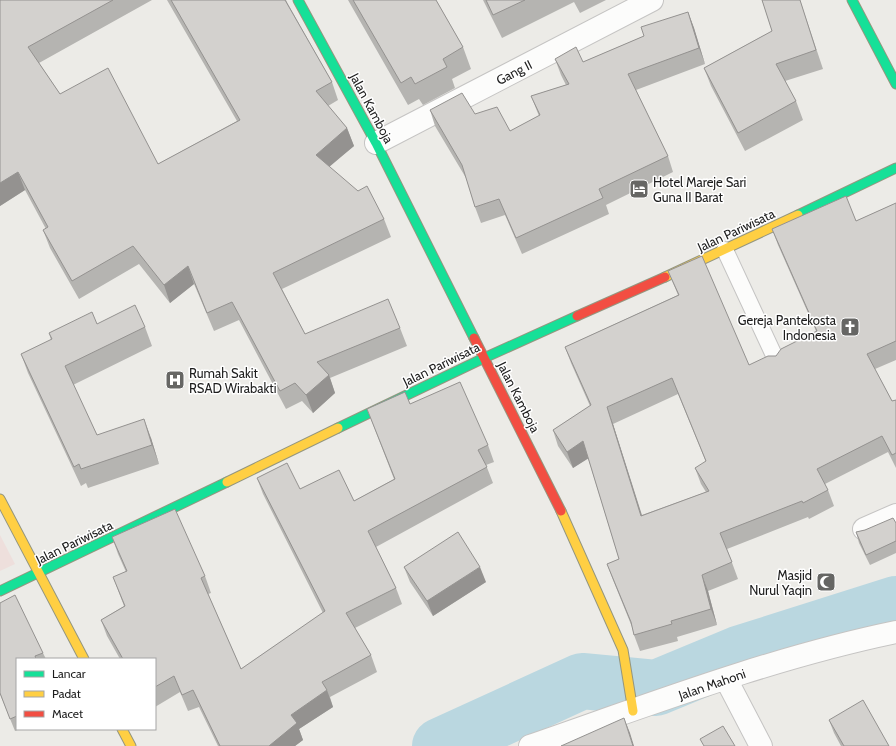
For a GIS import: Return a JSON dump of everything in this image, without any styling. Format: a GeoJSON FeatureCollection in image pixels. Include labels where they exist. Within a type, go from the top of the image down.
{"type":"FeatureCollection","features":[{"type":"Feature","properties":{"kind":"street","name":"Jalan Kamboja"},"geometry":{"type":"LineString","coordinates":[[298,0],[376,143],[569,527],[623,650],[632,705]]}},
{"type":"Feature","properties":{"kind":"street","name":"Gang II"},"geometry":{"type":"LineString","coordinates":[[376,143],[652,0]]}},
{"type":"Feature","properties":{"kind":"street"},"geometry":{"type":"LineString","coordinates":[[852,0],[896,84]]}},
{"type":"Feature","properties":{"kind":"street","name":"Jalan Pariwisata"},"geometry":{"type":"LineString","coordinates":[[0,592],[484,358],[725,250],[896,168]]}},
{"type":"Feature","properties":{"kind":"street"},"geometry":{"type":"LineString","coordinates":[[0,499],[83,658]]}},
{"type":"Feature","properties":{"kind":"street"},"geometry":{"type":"LineString","coordinates":[[864,529],[896,515]]}},
{"type":"Feature","properties":{"kind":"street","name":"Jalan Mahoni"},"geometry":{"type":"LineString","coordinates":[[530,746],[632,705],[726,679],[796,656],[848,642],[896,632]]}},
{"type":"Feature","properties":{"kind":"street"},"geometry":{"type":"LineString","coordinates":[[726,679],[761,746]]}},
{"type":"Feature","properties":{"kind":"street"},"geometry":{"type":"LineString","coordinates":[[123,730],[131,746]]}},
{"type":"Feature","properties":{"kind":"lane"},"geometry":{"type":"LineString","coordinates":[[725,250],[778,364]]}},
{"type":"Feature","properties":{"kind":"shaded area"},"geometry":{"type":"Polygon","coordinates":[[[0,535],[15,564],[0,571],[0,535]]]}},
{"type":"Feature","properties":{"kind":"building"},"geometry":{"type":"Polygon","coordinates":[[[0,0],[113,0],[28,47],[60,94],[108,68],[158,164],[240,120],[171,0],[285,0],[332,82],[316,91],[347,128],[316,155],[358,191],[367,186],[384,219],[273,273],[305,334],[388,299],[400,328],[317,362],[329,375],[306,395],[295,383],[280,391],[232,302],[207,313],[188,266],[164,285],[133,246],[72,281],[43,230],[48,227],[18,172],[0,183],[0,0]]]}},
{"type":"Feature","properties":{"kind":"building"},"geometry":{"type":"Polygon","coordinates":[[[353,0],[436,0],[463,47],[443,59],[447,67],[415,84],[411,77],[401,83],[353,0]]]}},
{"type":"Feature","properties":{"kind":"building"},"geometry":{"type":"Polygon","coordinates":[[[486,0],[525,0],[493,15],[486,0]]]}},
{"type":"Feature","properties":{"kind":"building"},"geometry":{"type":"Polygon","coordinates":[[[762,0],[800,0],[816,50],[776,64],[796,101],[738,133],[704,68],[772,31],[762,0]]]}},
{"type":"Feature","properties":{"kind":"building"},"geometry":{"type":"Polygon","coordinates":[[[688,12],[699,48],[628,74],[668,156],[599,189],[603,198],[516,238],[499,199],[475,207],[462,165],[430,110],[462,93],[475,114],[497,107],[510,131],[540,115],[531,96],[569,84],[555,59],[576,47],[583,62],[644,36],[641,27],[688,12]]]}},
{"type":"Feature","properties":{"kind":"building"},"geometry":{"type":"Polygon","coordinates":[[[846,196],[856,221],[896,203],[896,341],[867,354],[892,401],[896,400],[896,453],[892,455],[882,436],[817,469],[828,490],[803,503],[802,501],[720,533],[732,562],[702,575],[711,609],[671,621],[672,624],[634,635],[631,622],[607,564],[619,559],[583,441],[567,452],[553,430],[591,405],[565,347],[679,295],[668,271],[702,256],[749,365],[768,356],[776,356],[781,349],[817,331],[772,229],[846,196]],[[672,378],[607,407],[641,516],[709,491],[695,468],[706,461],[672,378]]]}},
{"type":"Feature","properties":{"kind":"building"},"geometry":{"type":"Polygon","coordinates":[[[135,305],[145,327],[65,366],[97,435],[144,419],[152,445],[81,469],[79,464],[74,467],[21,354],[52,339],[49,333],[92,312],[97,324],[135,305]]]}},
{"type":"Feature","properties":{"kind":"building"},"geometry":{"type":"Polygon","coordinates":[[[460,382],[488,445],[478,450],[487,467],[368,531],[396,588],[346,613],[371,655],[322,682],[327,690],[291,715],[297,723],[269,746],[220,746],[193,690],[182,695],[174,676],[156,686],[156,658],[122,658],[101,620],[125,606],[113,577],[127,571],[112,537],[175,509],[205,576],[201,578],[241,669],[325,611],[257,478],[287,463],[300,489],[339,470],[354,501],[395,479],[367,409],[405,392],[410,404],[460,382]]]}},
{"type":"Feature","properties":{"kind":"building"},"geometry":{"type":"Polygon","coordinates":[[[893,518],[896,523],[896,541],[866,555],[856,532],[865,530],[893,518]]]}},
{"type":"Feature","properties":{"kind":"building"},"geometry":{"type":"Polygon","coordinates":[[[458,532],[480,567],[427,601],[404,567],[458,532]]]}},
{"type":"Feature","properties":{"kind":"building"},"geometry":{"type":"Polygon","coordinates":[[[15,595],[43,653],[35,656],[36,658],[16,658],[16,716],[10,719],[0,693],[0,603],[15,595]]]}},
{"type":"Feature","properties":{"kind":"building"},"geometry":{"type":"Polygon","coordinates":[[[863,700],[889,746],[844,746],[829,720],[863,700]]]}},
{"type":"Feature","properties":{"kind":"building"},"geometry":{"type":"Polygon","coordinates":[[[624,718],[633,746],[561,746],[624,718]]]}},
{"type":"Feature","properties":{"kind":"building"},"geometry":{"type":"Polygon","coordinates":[[[723,726],[735,746],[704,746],[700,739],[723,726]]]}},
{"type":"Feature","properties":{"kind":"waterway"},"geometry":{"type":"LineString","coordinates":[[440,746],[582,681],[656,688],[738,654],[896,604]]}},
{"type":"Feature","properties":{"kind":"traffic: fast"},"geometry":{"type":"LineString","coordinates":[[298,0],[376,143],[474,338]]}},
{"type":"Feature","properties":{"kind":"traffic: fast"},"geometry":{"type":"LineString","coordinates":[[852,0],[896,84]]}},
{"type":"Feature","properties":{"kind":"traffic: fast"},"geometry":{"type":"LineString","coordinates":[[798,215],[896,168]]}},
{"type":"Feature","properties":{"kind":"traffic: fast"},"geometry":{"type":"LineString","coordinates":[[338,428],[484,358],[577,316]]}},
{"type":"Feature","properties":{"kind":"traffic: fast"},"geometry":{"type":"LineString","coordinates":[[0,591],[227,482]]}},
{"type":"Feature","properties":{"kind":"traffic: slow"},"geometry":{"type":"LineString","coordinates":[[665,277],[798,215]]}},
{"type":"Feature","properties":{"kind":"traffic: slow"},"geometry":{"type":"LineString","coordinates":[[227,482],[338,428]]}},
{"type":"Feature","properties":{"kind":"traffic: slow"},"geometry":{"type":"LineString","coordinates":[[0,499],[83,658]]}},
{"type":"Feature","properties":{"kind":"traffic: slow"},"geometry":{"type":"LineString","coordinates":[[561,511],[623,650],[633,711]]}},
{"type":"Feature","properties":{"kind":"traffic: slow"},"geometry":{"type":"LineString","coordinates":[[123,730],[131,746]]}},
{"type":"Feature","properties":{"kind":"traffic: jam"},"geometry":{"type":"LineString","coordinates":[[577,316],[665,277]]}},
{"type":"Feature","properties":{"kind":"traffic: jam"},"geometry":{"type":"LineString","coordinates":[[474,338],[561,511]]}},
{"type":"Feature","properties":{"kind":"place","name":"Hotel Mareje Sari Guna II Barat"},"geometry":{"type":"Point","coordinates":[639,189]}},
{"type":"Feature","properties":{"kind":"place","name":"Gereja Pantekosta Indonesia"},"geometry":{"type":"Point","coordinates":[850,327]}},
{"type":"Feature","properties":{"kind":"place","name":"Rumah Sakit RSAD Wirabakti"},"geometry":{"type":"Point","coordinates":[175,380]}},
{"type":"Feature","properties":{"kind":"place","name":"Masjid Nurul Yaqin"},"geometry":{"type":"Point","coordinates":[826,582]}}]}
